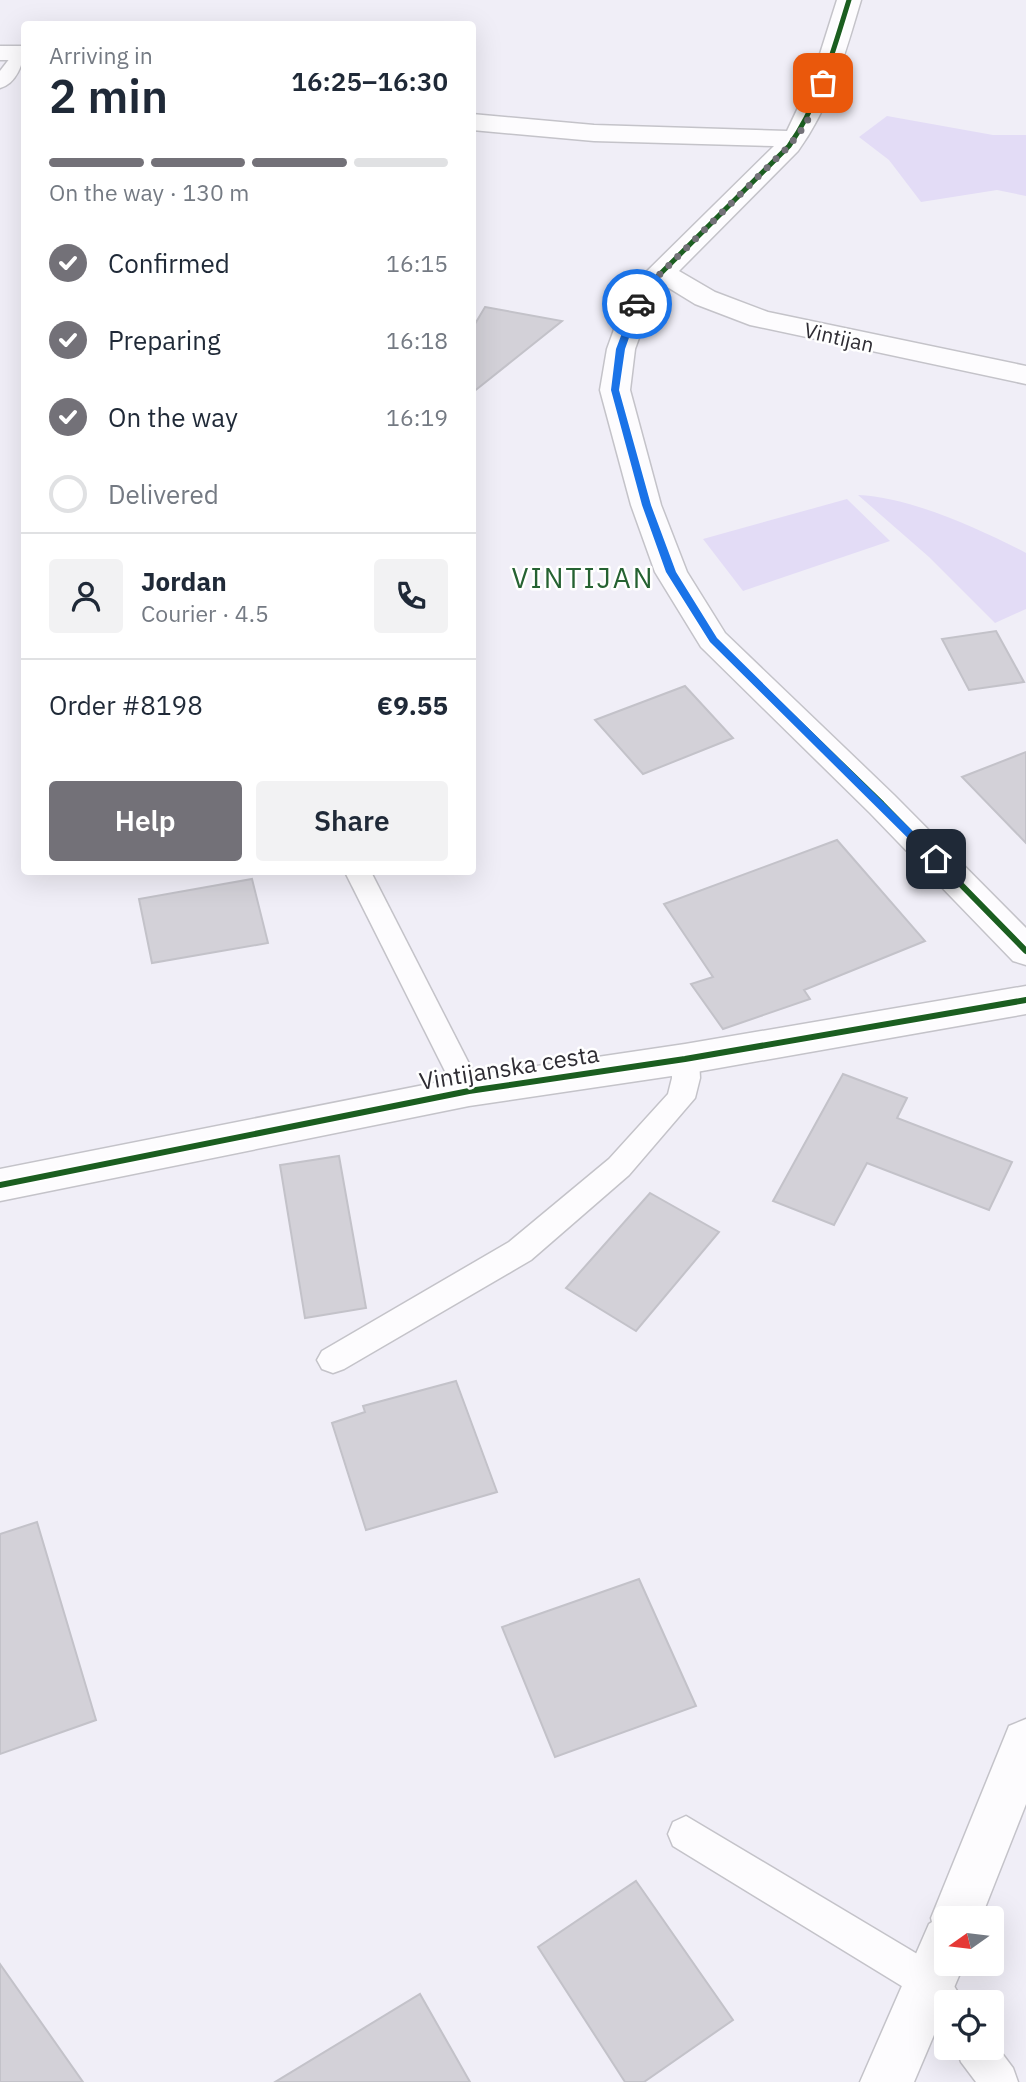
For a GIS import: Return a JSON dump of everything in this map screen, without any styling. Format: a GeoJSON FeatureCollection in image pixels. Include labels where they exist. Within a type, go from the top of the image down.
{"type":"FeatureCollection","features":[{"type":"Feature","properties":{"kind":"street"},"geometry":{"type":"LineString","coordinates":[[849,0],[832,62],[806,124],[639,299],[621,349],[615,390],[646,505],[671,572],[713,640],[872,795],[1026,951]]}},
{"type":"Feature","properties":{"kind":"street"},"geometry":{"type":"LineString","coordinates":[[476,122],[594,133],[794,139]]}},
{"type":"Feature","properties":{"kind":"street","name":"Vintijan"},"geometry":{"type":"LineString","coordinates":[[662,272],[705,298],[760,319],[1026,375]]}},
{"type":"Feature","properties":{"kind":"street","name":"Vintijanska cesta"},"geometry":{"type":"LineString","coordinates":[[0,1185],[469,1091],[685,1059],[1026,1000]]}},
{"type":"Feature","properties":{"kind":"street"},"geometry":{"type":"LineString","coordinates":[[961,1906],[1026,1742]]}},
{"type":"Feature","properties":{"kind":"street"},"geometry":{"type":"LineString","coordinates":[[887,2082],[941,1977]]}},
{"type":"Feature","properties":{"kind":"lane"},"geometry":{"type":"LineString","coordinates":[[0,83],[16,53]]}},
{"type":"Feature","properties":{"kind":"lane"},"geometry":{"type":"LineString","coordinates":[[360,875],[469,1091]]}},
{"type":"Feature","properties":{"kind":"lane"},"geometry":{"type":"LineString","coordinates":[[333,1360],[520,1251],[619,1167],[681,1098],[685,1059]]}},
{"type":"Feature","properties":{"kind":"lane"},"geometry":{"type":"LineString","coordinates":[[686,1834],[941,1977]]}},
{"type":"Feature","properties":{"kind":"lane"},"geometry":{"type":"LineString","coordinates":[[983,2060],[999,2082]]}},
{"type":"Feature","properties":{"kind":"shaded area"},"geometry":{"type":"Polygon","coordinates":[[[887,116],[993,135],[1026,135],[1026,196],[997,190],[921,202],[889,160],[859,137],[887,116]]]}},
{"type":"Feature","properties":{"kind":"shaded area"},"geometry":{"type":"Polygon","coordinates":[[[858,495],[922,508],[988,534],[1026,553],[1026,609],[995,623],[929,557],[858,495]]]}},
{"type":"Feature","properties":{"kind":"shaded area"},"geometry":{"type":"Polygon","coordinates":[[[847,499],[890,541],[743,591],[703,539],[847,499]]]}},
{"type":"Feature","properties":{"kind":"building"},"geometry":{"type":"Polygon","coordinates":[[[485,307],[562,321],[476,390],[476,322],[485,307]]]}},
{"type":"Feature","properties":{"kind":"building"},"geometry":{"type":"Polygon","coordinates":[[[996,631],[1024,682],[969,690],[942,639],[996,631]]]}},
{"type":"Feature","properties":{"kind":"building"},"geometry":{"type":"Polygon","coordinates":[[[685,686],[733,738],[643,774],[595,720],[685,686]]]}},
{"type":"Feature","properties":{"kind":"building"},"geometry":{"type":"Polygon","coordinates":[[[1026,752],[1026,843],[962,777],[1026,752]]]}},
{"type":"Feature","properties":{"kind":"building"},"geometry":{"type":"Polygon","coordinates":[[[837,840],[925,941],[804,990],[810,999],[723,1029],[691,984],[713,977],[664,904],[837,840]]]}},
{"type":"Feature","properties":{"kind":"building"},"geometry":{"type":"Polygon","coordinates":[[[252,879],[268,943],[152,963],[139,899],[252,879]]]}},
{"type":"Feature","properties":{"kind":"building"},"geometry":{"type":"Polygon","coordinates":[[[843,1074],[907,1098],[897,1118],[1012,1162],[989,1210],[867,1163],[834,1225],[773,1201],[843,1074]]]}},
{"type":"Feature","properties":{"kind":"building"},"geometry":{"type":"Polygon","coordinates":[[[339,1156],[366,1308],[305,1318],[280,1165],[339,1156]]]}},
{"type":"Feature","properties":{"kind":"building"},"geometry":{"type":"Polygon","coordinates":[[[650,1193],[719,1232],[636,1331],[566,1288],[650,1193]]]}},
{"type":"Feature","properties":{"kind":"building"},"geometry":{"type":"Polygon","coordinates":[[[456,1381],[497,1492],[366,1530],[332,1423],[365,1412],[363,1406],[456,1381]]]}},
{"type":"Feature","properties":{"kind":"building"},"geometry":{"type":"Polygon","coordinates":[[[37,1522],[96,1720],[0,1754],[0,1534],[37,1522]]]}},
{"type":"Feature","properties":{"kind":"building"},"geometry":{"type":"Polygon","coordinates":[[[639,1579],[696,1706],[555,1757],[502,1627],[639,1579]]]}},
{"type":"Feature","properties":{"kind":"building"},"geometry":{"type":"Polygon","coordinates":[[[636,1881],[733,2020],[644,2082],[625,2082],[538,1947],[636,1881]]]}},
{"type":"Feature","properties":{"kind":"building"},"geometry":{"type":"Polygon","coordinates":[[[0,1964],[83,2082],[0,2082],[0,1964]]]}},
{"type":"Feature","properties":{"kind":"building"},"geometry":{"type":"Polygon","coordinates":[[[420,1994],[470,2082],[275,2082],[420,1994]]]}},
{"type":"Feature","properties":{"kind":"cycle path"},"geometry":{"type":"LineString","coordinates":[[849,0],[826,76],[801,129],[789,146],[647,287],[639,299],[621,349],[615,390],[646,505],[671,572],[713,640],[882,804],[1026,951]]}},
{"type":"Feature","properties":{"kind":"cycle path"},"geometry":{"type":"LineString","coordinates":[[0,1185],[469,1091],[685,1059],[1026,1000]]}},
{"type":"Feature","properties":{"kind":"way so far"},"geometry":{"type":"LineString","coordinates":[[637,304],[647,287],[789,146],[806,124],[823,83]]}},
{"type":"Feature","properties":{"kind":"district","name":"VINTIJAN"},"geometry":{"type":"Point","coordinates":[583,577]}},
{"type":"Feature","properties":{"kind":"route"},"geometry":{"type":"LineString","coordinates":[[637,304],[621,349],[615,390],[646,505],[671,572],[713,640],[936,859]]}}]}
